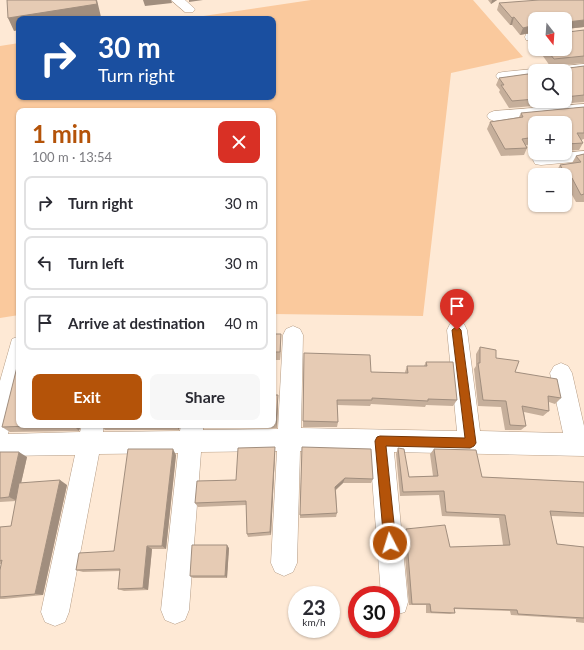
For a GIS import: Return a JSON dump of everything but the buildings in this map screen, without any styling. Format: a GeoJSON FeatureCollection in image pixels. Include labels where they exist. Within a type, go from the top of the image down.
{"type":"FeatureCollection","features":[{"type":"Feature","properties":{"kind":"street"},"geometry":{"type":"LineString","coordinates":[[177,0],[189,9]]}},
{"type":"Feature","properties":{"kind":"street"},"geometry":{"type":"LineString","coordinates":[[572,69],[584,68]]}},
{"type":"Feature","properties":{"kind":"street"},"geometry":{"type":"LineString","coordinates":[[503,76],[528,73]]}},
{"type":"Feature","properties":{"kind":"street"},"geometry":{"type":"LineString","coordinates":[[494,116],[584,109]]}},
{"type":"Feature","properties":{"kind":"street"},"geometry":{"type":"LineString","coordinates":[[572,157],[584,156]]}},
{"type":"Feature","properties":{"kind":"street"},"geometry":{"type":"LineString","coordinates":[[457,330],[470,443]]}},
{"type":"Feature","properties":{"kind":"street"},"geometry":{"type":"LineString","coordinates":[[284,563],[293,335]]}},
{"type":"Feature","properties":{"kind":"street"},"geometry":{"type":"LineString","coordinates":[[0,427],[16,359]]}},
{"type":"Feature","properties":{"kind":"street"},"geometry":{"type":"LineString","coordinates":[[0,445],[91,434],[191,433],[289,440],[581,445],[561,373]]}},
{"type":"Feature","properties":{"kind":"street"},"geometry":{"type":"LineString","coordinates":[[175,610],[191,433]]}},
{"type":"Feature","properties":{"kind":"street"},"geometry":{"type":"LineString","coordinates":[[55,612],[91,434]]}},
{"type":"Feature","properties":{"kind":"street"},"geometry":{"type":"LineString","coordinates":[[380,441],[394,586]]}},
{"type":"Feature","properties":{"kind":"shaded area"},"geometry":{"type":"Polygon","coordinates":[[[311,0],[473,0],[523,57],[451,73],[423,316],[276,314],[276,108],[16,108],[16,315],[0,318],[0,46],[16,43],[16,100],[276,100],[276,16],[203,16],[311,0]]]}},
{"type":"Feature","properties":{"kind":"route"},"geometry":{"type":"LineString","coordinates":[[390,543],[380,441],[470,443],[457,330]]}}]}
